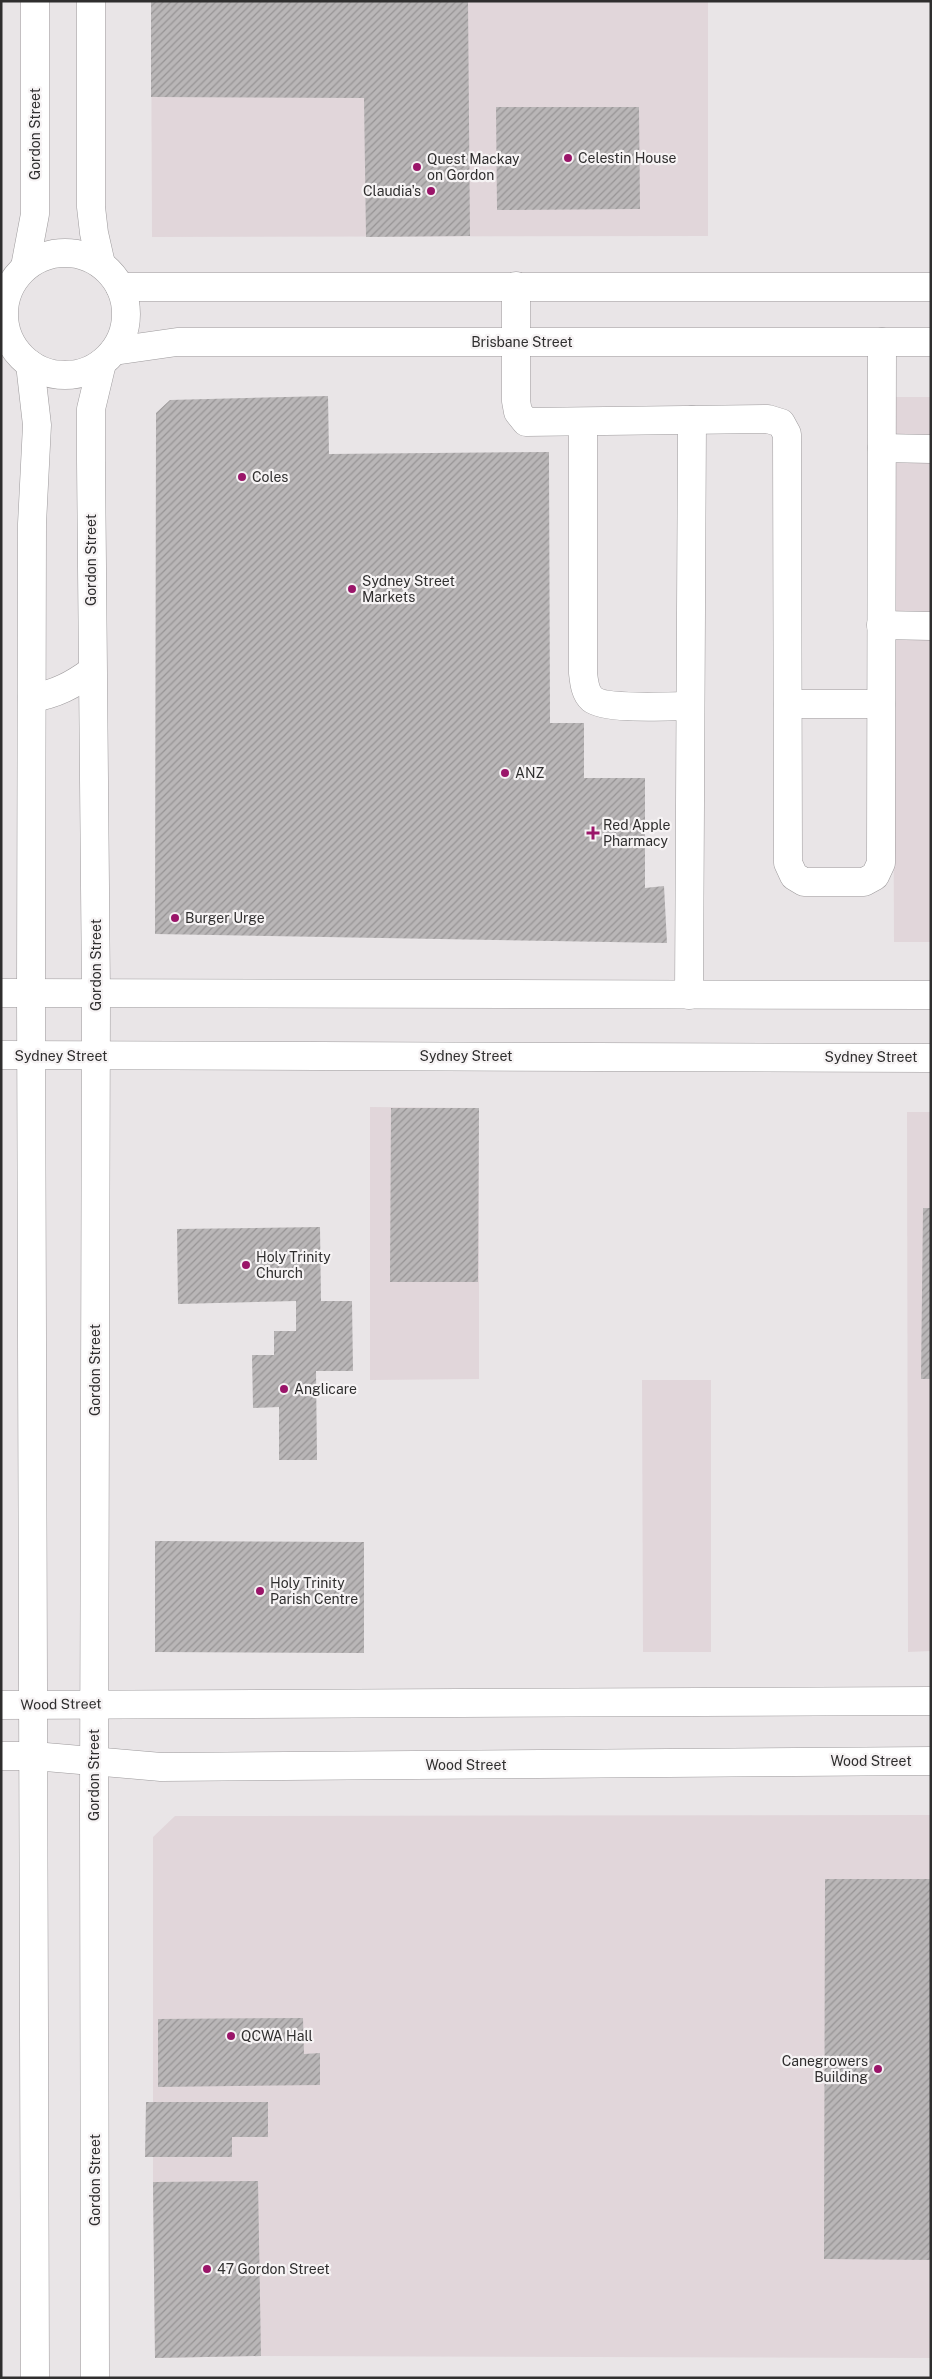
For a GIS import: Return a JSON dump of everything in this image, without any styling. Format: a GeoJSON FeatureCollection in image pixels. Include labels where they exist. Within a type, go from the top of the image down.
{"type":"FeatureCollection","features":[{"type":"Feature","properties":{"kind":"street","name":"Gordon Street"},"geometry":{"type":"LineString","coordinates":[[13,278],[35,214],[35,1]]}},
{"type":"Feature","properties":{"kind":"street"},"geometry":{"type":"LineString","coordinates":[[91,1],[91,208],[101,264]]}},
{"type":"Feature","properties":{"kind":"street"},"geometry":{"type":"LineString","coordinates":[[16,357],[47,373],[66,375],[85,372],[108,357],[122,336],[126,320],[125,303],[120,287],[101,264],[83,254],[62,252],[42,256],[13,278],[5,301],[4,320],[8,338],[16,357],[37,425],[32,524],[31,993],[34,2378]]}},
{"type":"Feature","properties":{"kind":"street"},"geometry":{"type":"LineString","coordinates":[[516,286],[516,401],[518,412],[526,422],[768,419],[781,423],[786,434],[788,864],[794,876],[804,882],[864,882],[875,876],[881,864],[882,342]]}},
{"type":"Feature","properties":{"kind":"street"},"geometry":{"type":"LineString","coordinates":[[120,287],[931,287]]}},
{"type":"Feature","properties":{"kind":"street","name":"Brisbane Street"},"geometry":{"type":"LineString","coordinates":[[108,357],[176,342],[931,342]]}},
{"type":"Feature","properties":{"kind":"street","name":"Gordon Street"},"geometry":{"type":"LineString","coordinates":[[95,2378],[96,993],[91,409],[108,357]]}},
{"type":"Feature","properties":{"kind":"street"},"geometry":{"type":"LineString","coordinates":[[689,995],[692,420]]}},
{"type":"Feature","properties":{"kind":"street"},"geometry":{"type":"LineString","coordinates":[[583,422],[583,673],[585,688],[592,699],[607,705],[690,706]]}},
{"type":"Feature","properties":{"kind":"street"},"geometry":{"type":"LineString","coordinates":[[882,448],[931,449]]}},
{"type":"Feature","properties":{"kind":"street"},"geometry":{"type":"LineString","coordinates":[[881,626],[931,626]]}},
{"type":"Feature","properties":{"kind":"street"},"geometry":{"type":"LineString","coordinates":[[32,698],[53,694],[71,686],[92,671]]}},
{"type":"Feature","properties":{"kind":"street"},"geometry":{"type":"LineString","coordinates":[[788,704],[881,704]]}},
{"type":"Feature","properties":{"kind":"street"},"geometry":{"type":"LineString","coordinates":[[1,993],[931,995]]}},
{"type":"Feature","properties":{"kind":"street","name":"Sydney Street"},"geometry":{"type":"LineString","coordinates":[[1,1055],[931,1058]]}},
{"type":"Feature","properties":{"kind":"street","name":"Wood Street"},"geometry":{"type":"LineString","coordinates":[[1,1705],[931,1701]]}},
{"type":"Feature","properties":{"kind":"street","name":"Wood Street"},"geometry":{"type":"LineString","coordinates":[[1,1756],[34,1756],[161,1767],[931,1761]]}},
{"type":"Feature","properties":{"kind":"shaded area"},"geometry":{"type":"Polygon","coordinates":[[[151,1],[708,1],[708,236],[152,237],[151,1]]]}},
{"type":"Feature","properties":{"kind":"shaded area"},"geometry":{"type":"Polygon","coordinates":[[[892,397],[931,397],[931,942],[894,942],[892,397]]]}},
{"type":"Feature","properties":{"kind":"shaded area"},"geometry":{"type":"Polygon","coordinates":[[[370,1107],[479,1108],[479,1379],[370,1380],[370,1107]]]}},
{"type":"Feature","properties":{"kind":"shaded area"},"geometry":{"type":"Polygon","coordinates":[[[907,1112],[931,1112],[931,1651],[908,1652],[907,1112]]]}},
{"type":"Feature","properties":{"kind":"shaded area"},"geometry":{"type":"Polygon","coordinates":[[[642,1380],[711,1380],[711,1652],[643,1652],[642,1380]]]}},
{"type":"Feature","properties":{"kind":"shaded area"},"geometry":{"type":"Polygon","coordinates":[[[931,1815],[931,2358],[261,2356],[155,2358],[153,1837],[175,1816],[931,1815]]]}},
{"type":"Feature","properties":{"kind":"building","name":"Quest Mackay on Gordon"},"geometry":{"type":"Polygon","coordinates":[[[151,1],[468,1],[470,236],[366,237],[364,98],[151,97],[151,1]]]}},
{"type":"Feature","properties":{"kind":"building","name":"Celestin House"},"geometry":{"type":"Polygon","coordinates":[[[496,107],[639,107],[640,209],[497,210],[496,107]]]}},
{"type":"Feature","properties":{"kind":"building","name":"Sydney Street Markets"},"geometry":{"type":"Polygon","coordinates":[[[328,396],[329,454],[549,452],[550,723],[584,723],[584,778],[645,778],[645,888],[664,886],[667,943],[155,934],[156,413],[170,400],[328,396]]]}},
{"type":"Feature","properties":{"kind":"building"},"geometry":{"type":"Polygon","coordinates":[[[391,1108],[479,1108],[478,1282],[390,1282],[391,1108]]]}},
{"type":"Feature","properties":{"kind":"building"},"geometry":{"type":"Polygon","coordinates":[[[923,1208],[931,1208],[931,1379],[921,1379],[923,1208]]]}},
{"type":"Feature","properties":{"kind":"building"},"geometry":{"type":"Polygon","coordinates":[[[320,1227],[321,1301],[352,1301],[353,1371],[316,1371],[317,1460],[279,1460],[279,1407],[253,1408],[252,1355],[274,1355],[274,1331],[296,1331],[296,1301],[178,1304],[177,1229],[320,1227]]]}},
{"type":"Feature","properties":{"kind":"building"},"geometry":{"type":"Polygon","coordinates":[[[155,1541],[364,1542],[364,1653],[155,1652],[155,1541]]]}},
{"type":"Feature","properties":{"kind":"building","name":"Canegrowers Building"},"geometry":{"type":"Polygon","coordinates":[[[825,1879],[931,1879],[931,2260],[824,2259],[825,1879]]]}},
{"type":"Feature","properties":{"kind":"building","name":"QCWA Hall"},"geometry":{"type":"Polygon","coordinates":[[[303,2018],[304,2054],[320,2053],[320,2085],[158,2087],[158,2019],[303,2018]]]}},
{"type":"Feature","properties":{"kind":"building"},"geometry":{"type":"Polygon","coordinates":[[[146,2102],[268,2102],[268,2137],[232,2137],[232,2157],[145,2157],[146,2102]]]}},
{"type":"Feature","properties":{"kind":"building","name":"47 Gordon Street"},"geometry":{"type":"Polygon","coordinates":[[[258,2181],[261,2356],[155,2358],[153,2182],[258,2181]]]}},
{"type":"Feature","properties":{"kind":"place","name":"Celestin House"},"geometry":{"type":"Point","coordinates":[568,158]}},
{"type":"Feature","properties":{"kind":"place","name":"Quest Mackay on Gordon"},"geometry":{"type":"Point","coordinates":[417,167]}},
{"type":"Feature","properties":{"kind":"place","name":"Claudia's"},"geometry":{"type":"Point","coordinates":[431,191]}},
{"type":"Feature","properties":{"kind":"place","name":"Coles"},"geometry":{"type":"Point","coordinates":[242,477]}},
{"type":"Feature","properties":{"kind":"place","name":"Sydney Street Markets"},"geometry":{"type":"Point","coordinates":[352,589]}},
{"type":"Feature","properties":{"kind":"place","name":"ANZ"},"geometry":{"type":"Point","coordinates":[505,773]}},
{"type":"Feature","properties":{"kind":"place","name":"Red Apple Pharmacy"},"geometry":{"type":"Point","coordinates":[593,833]}},
{"type":"Feature","properties":{"kind":"place","name":"Burger Urge"},"geometry":{"type":"Point","coordinates":[175,918]}},
{"type":"Feature","properties":{"kind":"place","name":"Holy Trinity Church"},"geometry":{"type":"Point","coordinates":[246,1265]}},
{"type":"Feature","properties":{"kind":"place","name":"Anglicare"},"geometry":{"type":"Point","coordinates":[284,1389]}},
{"type":"Feature","properties":{"kind":"place","name":"Holy Trinity Parish Centre"},"geometry":{"type":"Point","coordinates":[260,1591]}},
{"type":"Feature","properties":{"kind":"place","name":"QCWA Hall"},"geometry":{"type":"Point","coordinates":[231,2036]}},
{"type":"Feature","properties":{"kind":"place","name":"Canegrowers Building"},"geometry":{"type":"Point","coordinates":[878,2069]}},
{"type":"Feature","properties":{"kind":"place","name":"47 Gordon Street"},"geometry":{"type":"Point","coordinates":[207,2269]}}]}
